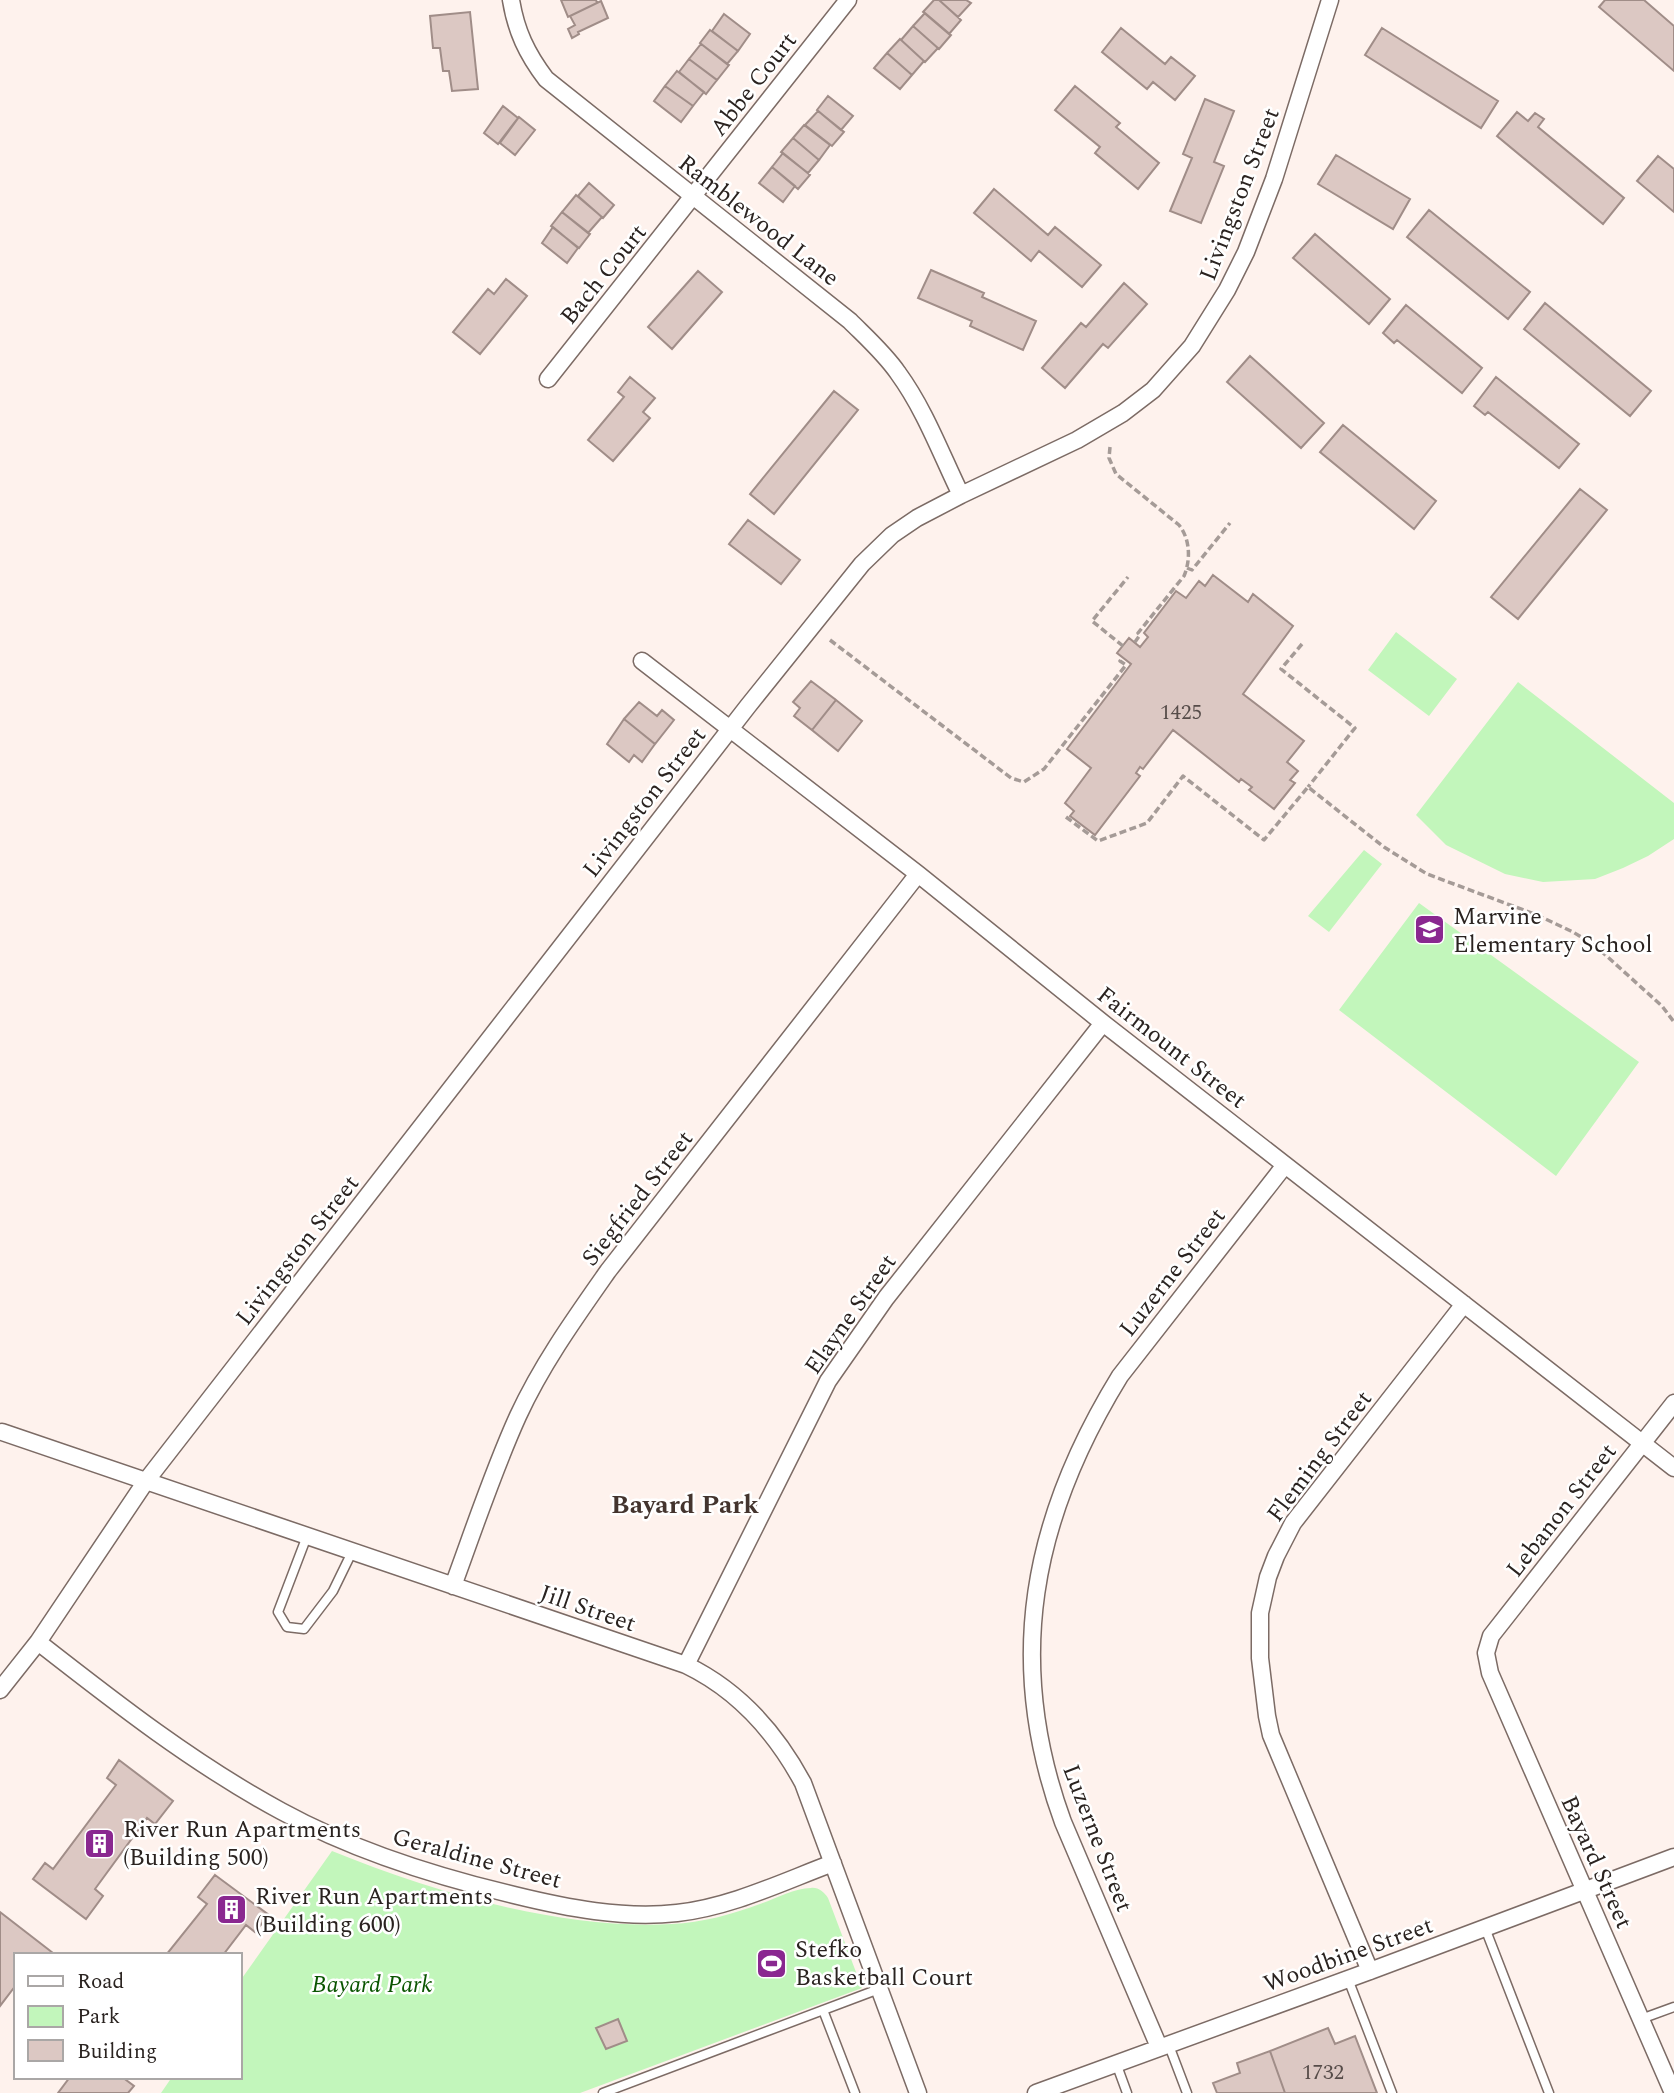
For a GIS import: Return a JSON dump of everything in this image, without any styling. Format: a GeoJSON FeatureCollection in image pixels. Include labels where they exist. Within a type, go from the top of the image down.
{"type":"FeatureCollection","features":[{"type":"Feature","properties":{"kind":"street","name":"Ramblewood Lane"},"geometry":{"type":"LineString","coordinates":[[511,0],[517,30],[524,46],[546,79],[850,321],[890,363],[921,410],[961,495]]}},
{"type":"Feature","properties":{"kind":"street","name":"Abbe Court"},"geometry":{"type":"LineString","coordinates":[[693,197],[848,0]]}},
{"type":"Feature","properties":{"kind":"street","name":"Livingston Street"},"geometry":{"type":"LineString","coordinates":[[0,1690],[38,1642],[146,1481],[843,585],[892,536],[917,518],[1107,423],[1153,390],[1192,346],[1227,290],[1246,252],[1278,166],[1330,0]]}},
{"type":"Feature","properties":{"kind":"street","name":"Bach Court"},"geometry":{"type":"LineString","coordinates":[[548,379],[693,197]]}},
{"type":"Feature","properties":{"kind":"street","name":"Fairmount Street"},"geometry":{"type":"LineString","coordinates":[[642,661],[918,874],[1103,1023],[1674,1468]]}},
{"type":"Feature","properties":{"kind":"street","name":"Siegfried Street"},"geometry":{"type":"LineString","coordinates":[[453,1586],[518,1416],[568,1328],[608,1271],[918,874]]}},
{"type":"Feature","properties":{"kind":"street","name":"Elayne Street"},"geometry":{"type":"LineString","coordinates":[[686,1665],[828,1381],[879,1307],[1103,1023]]}},
{"type":"Feature","properties":{"kind":"street","name":"Luzerne Street"},"geometry":{"type":"LineString","coordinates":[[1163,2045],[1063,1822],[1043,1760],[1032,1681],[1032,1625],[1042,1555],[1063,1486],[1107,1396],[1285,1165]]}},
{"type":"Feature","properties":{"kind":"street","name":"Fleming Street"},"geometry":{"type":"LineString","coordinates":[[1370,1971],[1271,1735],[1262,1688],[1260,1613],[1268,1577],[1293,1523],[1464,1304]]}},
{"type":"Feature","properties":{"kind":"street","name":"Lebanon Street"},"geometry":{"type":"LineString","coordinates":[[1486,1647],[1491,1636],[1674,1403]]}},
{"type":"Feature","properties":{"kind":"street","name":"Jill Street"},"geometry":{"type":"LineString","coordinates":[[2,1432],[686,1665],[731,1693],[775,1739],[803,1783],[918,2093]]}},
{"type":"Feature","properties":{"kind":"street","name":"Geraldine Street"},"geometry":{"type":"LineString","coordinates":[[38,1642],[209,1769],[281,1811],[379,1855],[450,1879],[564,1905],[611,1913],[646,1915],[691,1911],[718,1905],[833,1863]]}},
{"type":"Feature","properties":{"kind":"street","name":"Bayard Street"},"geometry":{"type":"LineString","coordinates":[[1486,1647],[1490,1673],[1673,2093]]}},
{"type":"Feature","properties":{"kind":"street","name":"Woodbine Street"},"geometry":{"type":"LineString","coordinates":[[1036,2093],[1674,1857]]}},
{"type":"Feature","properties":{"kind":"lane"},"geometry":{"type":"LineString","coordinates":[[307,1536],[278,1612],[287,1626],[304,1629],[333,1591],[353,1550]]}},
{"type":"Feature","properties":{"kind":"lane"},"geometry":{"type":"LineString","coordinates":[[1485,1928],[1549,2093]]}},
{"type":"Feature","properties":{"kind":"lane"},"geometry":{"type":"LineString","coordinates":[[1348,1979],[1392,2093]]}},
{"type":"Feature","properties":{"kind":"lane"},"geometry":{"type":"LineString","coordinates":[[603,2093],[879,1989]]}},
{"type":"Feature","properties":{"kind":"lane"},"geometry":{"type":"LineString","coordinates":[[1641,2019],[1674,2007]]}},
{"type":"Feature","properties":{"kind":"lane"},"geometry":{"type":"LineString","coordinates":[[823,2010],[855,2093]]}},
{"type":"Feature","properties":{"kind":"lane"},"geometry":{"type":"LineString","coordinates":[[1163,2045],[1187,2093]]}},
{"type":"Feature","properties":{"kind":"lane"},"geometry":{"type":"LineString","coordinates":[[1116,2063],[1127,2093]]}},
{"type":"Feature","properties":{"kind":"path"},"geometry":{"type":"LineString","coordinates":[[1110,447],[1109,458],[1116,474],[1173,519],[1182,529],[1188,548],[1184,576],[1138,633],[1140,635],[1135,642]]}},
{"type":"Feature","properties":{"kind":"path"},"geometry":{"type":"LineString","coordinates":[[1187,568],[1192,570],[1230,523]]}},
{"type":"Feature","properties":{"kind":"path"},"geometry":{"type":"LineString","coordinates":[[1123,646],[1092,621],[1128,577]]}},
{"type":"Feature","properties":{"kind":"path"},"geometry":{"type":"LineString","coordinates":[[830,640],[1011,778],[1024,782],[1038,775],[1052,759],[1126,665],[1120,661],[1123,657]]}},
{"type":"Feature","properties":{"kind":"path"},"geometry":{"type":"LineString","coordinates":[[1066,817],[1098,841],[1147,822],[1183,776],[1264,841],[1355,728],[1281,669],[1302,644]]}},
{"type":"Feature","properties":{"kind":"path"},"geometry":{"type":"LineString","coordinates":[[1308,787],[1384,848],[1427,874],[1516,907],[1573,932],[1601,951],[1674,1015]]}},
{"type":"Feature","properties":{"kind":"path"},"geometry":{"type":"LineString","coordinates":[[1662,1006],[1674,1022]]}},
{"type":"Feature","properties":{"kind":"green space"},"geometry":{"type":"Polygon","coordinates":[[[1396,632],[1457,679],[1429,716],[1368,670],[1396,632]]]}},
{"type":"Feature","properties":{"kind":"green space"},"geometry":{"type":"Polygon","coordinates":[[[1518,682],[1674,803],[1674,839],[1648,856],[1595,879],[1543,882],[1505,874],[1446,845],[1416,815],[1518,682]]]}},
{"type":"Feature","properties":{"kind":"green space"},"geometry":{"type":"Polygon","coordinates":[[[1364,850],[1382,864],[1329,932],[1308,916],[1364,850]]]}},
{"type":"Feature","properties":{"kind":"green space"},"geometry":{"type":"Polygon","coordinates":[[[1419,903],[1639,1062],[1556,1176],[1339,1010],[1419,903]]]}},
{"type":"Feature","properties":{"kind":"green space","name":"Bayard Park"},"geometry":{"type":"Polygon","coordinates":[[[332,1851],[413,1881],[499,1906],[586,1921],[630,1924],[694,1922],[739,1911],[805,1888],[816,1888],[828,1898],[862,1988],[580,2093],[161,2093],[171,2079],[242,2079],[242,1978],[332,1851]]]}},
{"type":"Feature","properties":{"kind":"building"},"geometry":{"type":"Polygon","coordinates":[[[561,0],[596,0],[597,3],[568,17],[561,0]]]}},
{"type":"Feature","properties":{"kind":"building"},"geometry":{"type":"Polygon","coordinates":[[[934,0],[939,0],[961,20],[949,34],[923,12],[934,0]]]}},
{"type":"Feature","properties":{"kind":"building"},"geometry":{"type":"Polygon","coordinates":[[[939,0],[966,0],[971,3],[958,17],[939,0]]]}},
{"type":"Feature","properties":{"kind":"building"},"geometry":{"type":"Polygon","coordinates":[[[1605,0],[1644,0],[1674,26],[1674,71],[1599,7],[1605,0]]]}},
{"type":"Feature","properties":{"kind":"building"},"geometry":{"type":"Polygon","coordinates":[[[601,1],[608,18],[578,32],[579,34],[572,38],[568,29],[575,25],[570,16],[601,1]]]}},
{"type":"Feature","properties":{"kind":"building"},"geometry":{"type":"Polygon","coordinates":[[[470,12],[478,89],[452,91],[449,71],[443,71],[440,48],[433,48],[430,16],[470,12]]]}},
{"type":"Feature","properties":{"kind":"building"},"geometry":{"type":"Polygon","coordinates":[[[925,13],[951,35],[939,49],[913,26],[925,13]]]}},
{"type":"Feature","properties":{"kind":"building"},"geometry":{"type":"Polygon","coordinates":[[[724,14],[750,34],[738,51],[712,31],[724,14]]]}},
{"type":"Feature","properties":{"kind":"building"},"geometry":{"type":"Polygon","coordinates":[[[913,26],[938,48],[925,62],[901,40],[913,26]]]}},
{"type":"Feature","properties":{"kind":"building"},"geometry":{"type":"Polygon","coordinates":[[[1121,28],[1165,64],[1171,57],[1195,76],[1175,100],[1153,82],[1147,89],[1102,52],[1121,28]]]}},
{"type":"Feature","properties":{"kind":"building"},"geometry":{"type":"Polygon","coordinates":[[[1382,28],[1498,101],[1481,128],[1365,55],[1382,28]]]}},
{"type":"Feature","properties":{"kind":"building"},"geometry":{"type":"Polygon","coordinates":[[[710,30],[738,51],[727,64],[700,43],[710,30]]]}},
{"type":"Feature","properties":{"kind":"building"},"geometry":{"type":"Polygon","coordinates":[[[900,39],[924,61],[912,75],[887,53],[900,39]]]}},
{"type":"Feature","properties":{"kind":"building"},"geometry":{"type":"Polygon","coordinates":[[[701,44],[729,65],[717,80],[689,59],[701,44]]]}},
{"type":"Feature","properties":{"kind":"building"},"geometry":{"type":"Polygon","coordinates":[[[887,53],[912,75],[900,89],[874,68],[887,53]]]}},
{"type":"Feature","properties":{"kind":"building"},"geometry":{"type":"Polygon","coordinates":[[[689,59],[717,80],[706,94],[679,72],[689,59]]]}},
{"type":"Feature","properties":{"kind":"building"},"geometry":{"type":"Polygon","coordinates":[[[677,71],[704,92],[693,106],[665,86],[677,71]]]}},
{"type":"Feature","properties":{"kind":"building"},"geometry":{"type":"Polygon","coordinates":[[[665,86],[693,106],[681,122],[654,101],[665,86]]]}},
{"type":"Feature","properties":{"kind":"building"},"geometry":{"type":"Polygon","coordinates":[[[1075,86],[1120,123],[1116,127],[1159,163],[1138,189],[1095,153],[1100,147],[1055,110],[1075,86]]]}},
{"type":"Feature","properties":{"kind":"building"},"geometry":{"type":"Polygon","coordinates":[[[828,96],[853,116],[841,130],[817,110],[828,96]]]}},
{"type":"Feature","properties":{"kind":"building"},"geometry":{"type":"Polygon","coordinates":[[[1205,99],[1234,111],[1214,162],[1224,166],[1201,223],[1170,211],[1192,158],[1183,154],[1205,99]]]}},
{"type":"Feature","properties":{"kind":"building"},"geometry":{"type":"Polygon","coordinates":[[[503,106],[518,118],[498,144],[484,133],[503,106]]]}},
{"type":"Feature","properties":{"kind":"building"},"geometry":{"type":"Polygon","coordinates":[[[818,111],[844,132],[832,146],[805,125],[818,111]]]}},
{"type":"Feature","properties":{"kind":"building"},"geometry":{"type":"Polygon","coordinates":[[[1517,112],[1528,121],[1535,113],[1544,119],[1538,127],[1624,198],[1603,224],[1497,136],[1517,112]]]}},
{"type":"Feature","properties":{"kind":"building"},"geometry":{"type":"Polygon","coordinates":[[[519,117],[535,130],[515,155],[500,143],[519,117]]]}},
{"type":"Feature","properties":{"kind":"building"},"geometry":{"type":"Polygon","coordinates":[[[804,125],[830,145],[819,160],[793,138],[804,125]]]}},
{"type":"Feature","properties":{"kind":"building"},"geometry":{"type":"Polygon","coordinates":[[[793,138],[819,160],[808,173],[781,152],[793,138]]]}},
{"type":"Feature","properties":{"kind":"building"},"geometry":{"type":"Polygon","coordinates":[[[783,153],[810,175],[798,189],[772,167],[783,153]]]}},
{"type":"Feature","properties":{"kind":"building"},"geometry":{"type":"Polygon","coordinates":[[[1336,155],[1410,199],[1393,229],[1318,184],[1336,155]]]}},
{"type":"Feature","properties":{"kind":"building"},"geometry":{"type":"Polygon","coordinates":[[[1658,156],[1674,169],[1674,212],[1637,181],[1658,156]]]}},
{"type":"Feature","properties":{"kind":"building"},"geometry":{"type":"Polygon","coordinates":[[[772,167],[795,186],[783,202],[759,183],[772,167]]]}},
{"type":"Feature","properties":{"kind":"building"},"geometry":{"type":"Polygon","coordinates":[[[589,183],[614,205],[603,218],[578,196],[589,183]]]}},
{"type":"Feature","properties":{"kind":"building"},"geometry":{"type":"Polygon","coordinates":[[[994,189],[1048,235],[1055,227],[1101,265],[1082,287],[1039,251],[1031,261],[974,213],[994,189]]]}},
{"type":"Feature","properties":{"kind":"building"},"geometry":{"type":"Polygon","coordinates":[[[576,195],[602,217],[588,233],[562,212],[576,195]]]}},
{"type":"Feature","properties":{"kind":"building"},"geometry":{"type":"Polygon","coordinates":[[[1429,210],[1530,292],[1508,319],[1407,237],[1429,210]]]}},
{"type":"Feature","properties":{"kind":"building"},"geometry":{"type":"Polygon","coordinates":[[[562,212],[590,234],[579,248],[551,226],[562,212]]]}},
{"type":"Feature","properties":{"kind":"building"},"geometry":{"type":"Polygon","coordinates":[[[553,227],[578,248],[567,263],[542,243],[553,227]]]}},
{"type":"Feature","properties":{"kind":"building"},"geometry":{"type":"Polygon","coordinates":[[[1315,234],[1390,299],[1369,324],[1293,258],[1315,234]]]}},
{"type":"Feature","properties":{"kind":"building"},"geometry":{"type":"Polygon","coordinates":[[[931,270],[984,293],[982,297],[1036,321],[1023,350],[970,326],[972,321],[918,298],[931,270]]]}},
{"type":"Feature","properties":{"kind":"building"},"geometry":{"type":"Polygon","coordinates":[[[698,271],[722,292],[672,349],[648,327],[698,271]]]}},
{"type":"Feature","properties":{"kind":"building"},"geometry":{"type":"Polygon","coordinates":[[[506,279],[527,296],[480,354],[453,332],[488,289],[494,294],[506,279]]]}},
{"type":"Feature","properties":{"kind":"building"},"geometry":{"type":"Polygon","coordinates":[[[1124,283],[1147,304],[1108,348],[1103,344],[1065,388],[1042,368],[1081,323],[1086,327],[1124,283]]]}},
{"type":"Feature","properties":{"kind":"building"},"geometry":{"type":"Polygon","coordinates":[[[1545,303],[1651,391],[1630,416],[1524,329],[1545,303]]]}},
{"type":"Feature","properties":{"kind":"building"},"geometry":{"type":"Polygon","coordinates":[[[1406,305],[1482,368],[1462,393],[1397,340],[1394,343],[1383,333],[1406,305]]]}},
{"type":"Feature","properties":{"kind":"building"},"geometry":{"type":"Polygon","coordinates":[[[1250,356],[1324,423],[1301,448],[1227,382],[1250,356]]]}},
{"type":"Feature","properties":{"kind":"building"},"geometry":{"type":"Polygon","coordinates":[[[630,377],[655,398],[643,412],[650,418],[613,461],[588,440],[624,397],[618,392],[630,377]]]}},
{"type":"Feature","properties":{"kind":"building"},"geometry":{"type":"Polygon","coordinates":[[[1496,377],[1579,444],[1559,468],[1488,412],[1485,415],[1474,406],[1496,377]]]}},
{"type":"Feature","properties":{"kind":"building"},"geometry":{"type":"Polygon","coordinates":[[[834,391],[858,410],[774,514],[750,494],[834,391]]]}},
{"type":"Feature","properties":{"kind":"building"},"geometry":{"type":"Polygon","coordinates":[[[1343,425],[1436,501],[1414,529],[1320,452],[1343,425]]]}},
{"type":"Feature","properties":{"kind":"building"},"geometry":{"type":"Polygon","coordinates":[[[1580,489],[1607,510],[1518,619],[1491,597],[1580,489]]]}},
{"type":"Feature","properties":{"kind":"building"},"geometry":{"type":"Polygon","coordinates":[[[748,520],[800,560],[781,584],[729,544],[748,520]]]}},
{"type":"Feature","properties":{"kind":"building"},"geometry":{"type":"Polygon","coordinates":[[[1213,575],[1248,602],[1253,594],[1293,626],[1243,694],[1304,741],[1287,762],[1298,771],[1290,780],[1295,783],[1274,809],[1249,790],[1252,787],[1241,779],[1239,782],[1173,730],[1143,769],[1140,767],[1136,773],[1140,776],[1095,835],[1070,816],[1074,811],[1065,803],[1091,768],[1067,749],[1131,664],[1117,653],[1129,638],[1140,647],[1148,637],[1144,633],[1176,591],[1186,598],[1199,581],[1205,586],[1213,575]]]}},
{"type":"Feature","properties":{"kind":"building"},"geometry":{"type":"Polygon","coordinates":[[[811,681],[836,700],[812,730],[794,716],[800,708],[793,702],[811,681]]]}},
{"type":"Feature","properties":{"kind":"building"},"geometry":{"type":"Polygon","coordinates":[[[836,700],[862,721],[838,751],[812,730],[836,700]]]}},
{"type":"Feature","properties":{"kind":"building"},"geometry":{"type":"Polygon","coordinates":[[[639,702],[657,716],[662,710],[674,720],[655,744],[624,719],[639,702]]]}},
{"type":"Feature","properties":{"kind":"building"},"geometry":{"type":"Polygon","coordinates":[[[624,719],[655,744],[642,762],[634,755],[629,762],[607,744],[624,719]]]}},
{"type":"Feature","properties":{"kind":"building","name":"River Run Apartments (Building 500)"},"geometry":{"type":"Polygon","coordinates":[[[119,1760],[173,1801],[155,1824],[147,1818],[95,1889],[103,1896],[86,1919],[33,1879],[45,1863],[53,1869],[116,1785],[107,1778],[119,1760]]]}},
{"type":"Feature","properties":{"kind":"building","name":"River Run Apartments (Building 600)"},"geometry":{"type":"Polygon","coordinates":[[[215,1875],[269,1915],[255,1932],[246,1925],[225,1953],[168,1953],[207,1904],[198,1897],[215,1875]]]}},
{"type":"Feature","properties":{"kind":"building"},"geometry":{"type":"Polygon","coordinates":[[[0,1912],[53,1953],[14,1953],[14,1988],[0,2006],[0,1912]]]}},
{"type":"Feature","properties":{"kind":"building"},"geometry":{"type":"Polygon","coordinates":[[[618,2019],[627,2041],[606,2049],[596,2028],[618,2019]]]}},
{"type":"Feature","properties":{"kind":"building"},"geometry":{"type":"Polygon","coordinates":[[[1328,2028],[1335,2044],[1355,2036],[1377,2093],[1285,2093],[1270,2051],[1328,2028]]]}},
{"type":"Feature","properties":{"kind":"building"},"geometry":{"type":"Polygon","coordinates":[[[1270,2051],[1285,2093],[1217,2093],[1213,2083],[1240,2073],[1237,2063],[1270,2051]]]}},
{"type":"Feature","properties":{"kind":"building"},"geometry":{"type":"Polygon","coordinates":[[[68,2079],[125,2079],[134,2086],[128,2093],[58,2093],[68,2079]]]}},
{"type":"Feature","properties":{"kind":"place","name":"Marvine Elementary School"},"geometry":{"type":"Point","coordinates":[1430,930]}},
{"type":"Feature","properties":{"kind":"place","name":"River Run Apartments (Building 500)"},"geometry":{"type":"Point","coordinates":[100,1843]}},
{"type":"Feature","properties":{"kind":"place","name":"River Run Apartments (Building 600)"},"geometry":{"type":"Point","coordinates":[232,1910]}},
{"type":"Feature","properties":{"kind":"place","name":"Stefko Basketball Court"},"geometry":{"type":"Point","coordinates":[772,1963]}},
{"type":"Feature","properties":{"kind":"district","name":"Bayard Park"},"geometry":{"type":"Point","coordinates":[685,1504]}}]}
